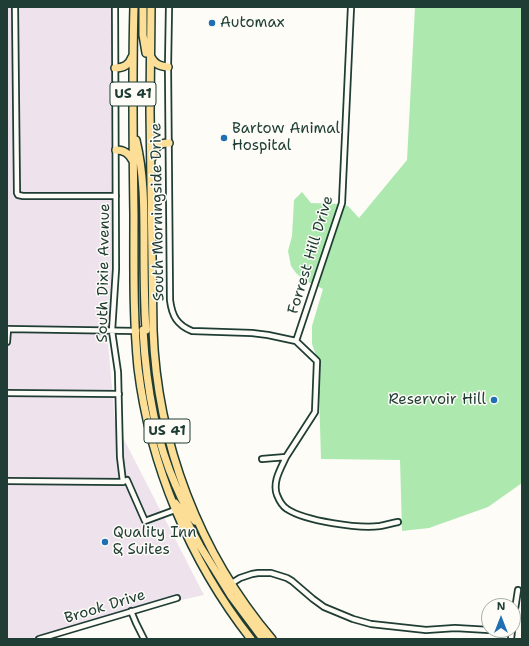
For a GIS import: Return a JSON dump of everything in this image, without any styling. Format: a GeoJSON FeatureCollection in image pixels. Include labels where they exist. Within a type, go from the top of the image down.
{"type":"FeatureCollection","features":[{"type":"Feature","properties":{"kind":"main road","name":"US 41"},"geometry":{"type":"LineString","coordinates":[[134,7],[132,57],[133,161],[144,330],[154,357],[165,424],[176,466],[200,527],[232,584],[272,639]]}},
{"type":"Feature","properties":{"kind":"main road"},"geometry":{"type":"LineString","coordinates":[[142,7],[144,35],[149,67]]}},
{"type":"Feature","properties":{"kind":"main road","name":"US 41"},"geometry":{"type":"LineString","coordinates":[[151,7],[149,67],[150,168],[144,330],[138,368],[153,443],[161,472],[175,510],[193,550],[211,581],[230,611],[251,639]]}},
{"type":"Feature","properties":{"kind":"main road"},"geometry":{"type":"LineString","coordinates":[[150,53],[156,64],[168,67]]}},
{"type":"Feature","properties":{"kind":"main road"},"geometry":{"type":"LineString","coordinates":[[115,68],[122,68],[126,66],[132,57]]}},
{"type":"Feature","properties":{"kind":"main road"},"geometry":{"type":"LineString","coordinates":[[133,130],[138,151],[143,199],[144,330]]}},
{"type":"Feature","properties":{"kind":"main road"},"geometry":{"type":"LineString","coordinates":[[150,168],[156,147],[161,143],[169,143]]}},
{"type":"Feature","properties":{"kind":"main road"},"geometry":{"type":"LineString","coordinates":[[116,150],[127,152],[133,161]]}},
{"type":"Feature","properties":{"kind":"main road"},"geometry":{"type":"LineString","coordinates":[[171,498],[177,505],[231,596],[263,639]]}},
{"type":"Feature","properties":{"kind":"street"},"geometry":{"type":"LineString","coordinates":[[15,7],[16,191],[18,195],[116,196]]}},
{"type":"Feature","properties":{"kind":"street","name":"South Dixie Avenue"},"geometry":{"type":"LineString","coordinates":[[115,7],[116,269],[112,331],[118,372],[120,457],[123,482]]}},
{"type":"Feature","properties":{"kind":"street","name":"South Morningside Drive"},"geometry":{"type":"LineString","coordinates":[[169,7],[168,67],[170,300],[172,310],[176,320],[192,331],[252,333],[296,341]]}},
{"type":"Feature","properties":{"kind":"street","name":"Forrest Hill Drive"},"geometry":{"type":"LineString","coordinates":[[296,341],[342,203],[351,7]]}},
{"type":"Feature","properties":{"kind":"street"},"geometry":{"type":"LineString","coordinates":[[7,342],[8,329],[112,331],[144,330]]}},
{"type":"Feature","properties":{"kind":"street"},"geometry":{"type":"LineString","coordinates":[[296,341],[317,361],[315,412],[286,457],[278,474],[276,494],[280,503],[286,509],[297,515],[342,525],[380,526],[398,522]]}},
{"type":"Feature","properties":{"kind":"street"},"geometry":{"type":"LineString","coordinates":[[7,394],[118,394]]}},
{"type":"Feature","properties":{"kind":"street"},"geometry":{"type":"LineString","coordinates":[[262,459],[286,457]]}},
{"type":"Feature","properties":{"kind":"street"},"geometry":{"type":"LineString","coordinates":[[7,481],[123,482],[127,480],[145,521],[175,510]]}},
{"type":"Feature","properties":{"kind":"street"},"geometry":{"type":"LineString","coordinates":[[232,584],[240,578],[252,574],[272,573],[292,581],[324,607],[353,619],[380,625],[426,630],[455,628],[481,630]]}},
{"type":"Feature","properties":{"kind":"street"},"geometry":{"type":"LineString","coordinates":[[517,598],[518,590]]}},
{"type":"Feature","properties":{"kind":"street","name":"Brook Drive"},"geometry":{"type":"LineString","coordinates":[[39,639],[177,598]]}},
{"type":"Feature","properties":{"kind":"street"},"geometry":{"type":"LineString","coordinates":[[132,612],[144,639]]}},
{"type":"Feature","properties":{"kind":"shaded area"},"geometry":{"type":"Polygon","coordinates":[[[7,7],[111,7],[111,152],[113,236],[108,342],[115,422],[204,595],[131,611],[32,639],[7,639],[7,7]]]}},
{"type":"Feature","properties":{"kind":"green space"},"geometry":{"type":"Polygon","coordinates":[[[415,7],[522,7],[522,483],[488,507],[429,528],[402,531],[400,460],[321,459],[318,361],[312,344],[312,326],[323,289],[304,280],[296,273],[291,266],[288,251],[292,236],[294,200],[302,192],[311,203],[339,204],[348,206],[359,218],[407,160],[415,7]]]}},
{"type":"Feature","properties":{"kind":"place","name":"Automax"},"geometry":{"type":"Point","coordinates":[212,23]}},
{"type":"Feature","properties":{"kind":"place","name":"Bartow Animal Hospital"},"geometry":{"type":"Point","coordinates":[224,138]}},
{"type":"Feature","properties":{"kind":"place","name":"Reservoir Hill"},"geometry":{"type":"Point","coordinates":[494,400]}},
{"type":"Feature","properties":{"kind":"place","name":"Quality Inn & Suites"},"geometry":{"type":"Point","coordinates":[105,542]}}]}
